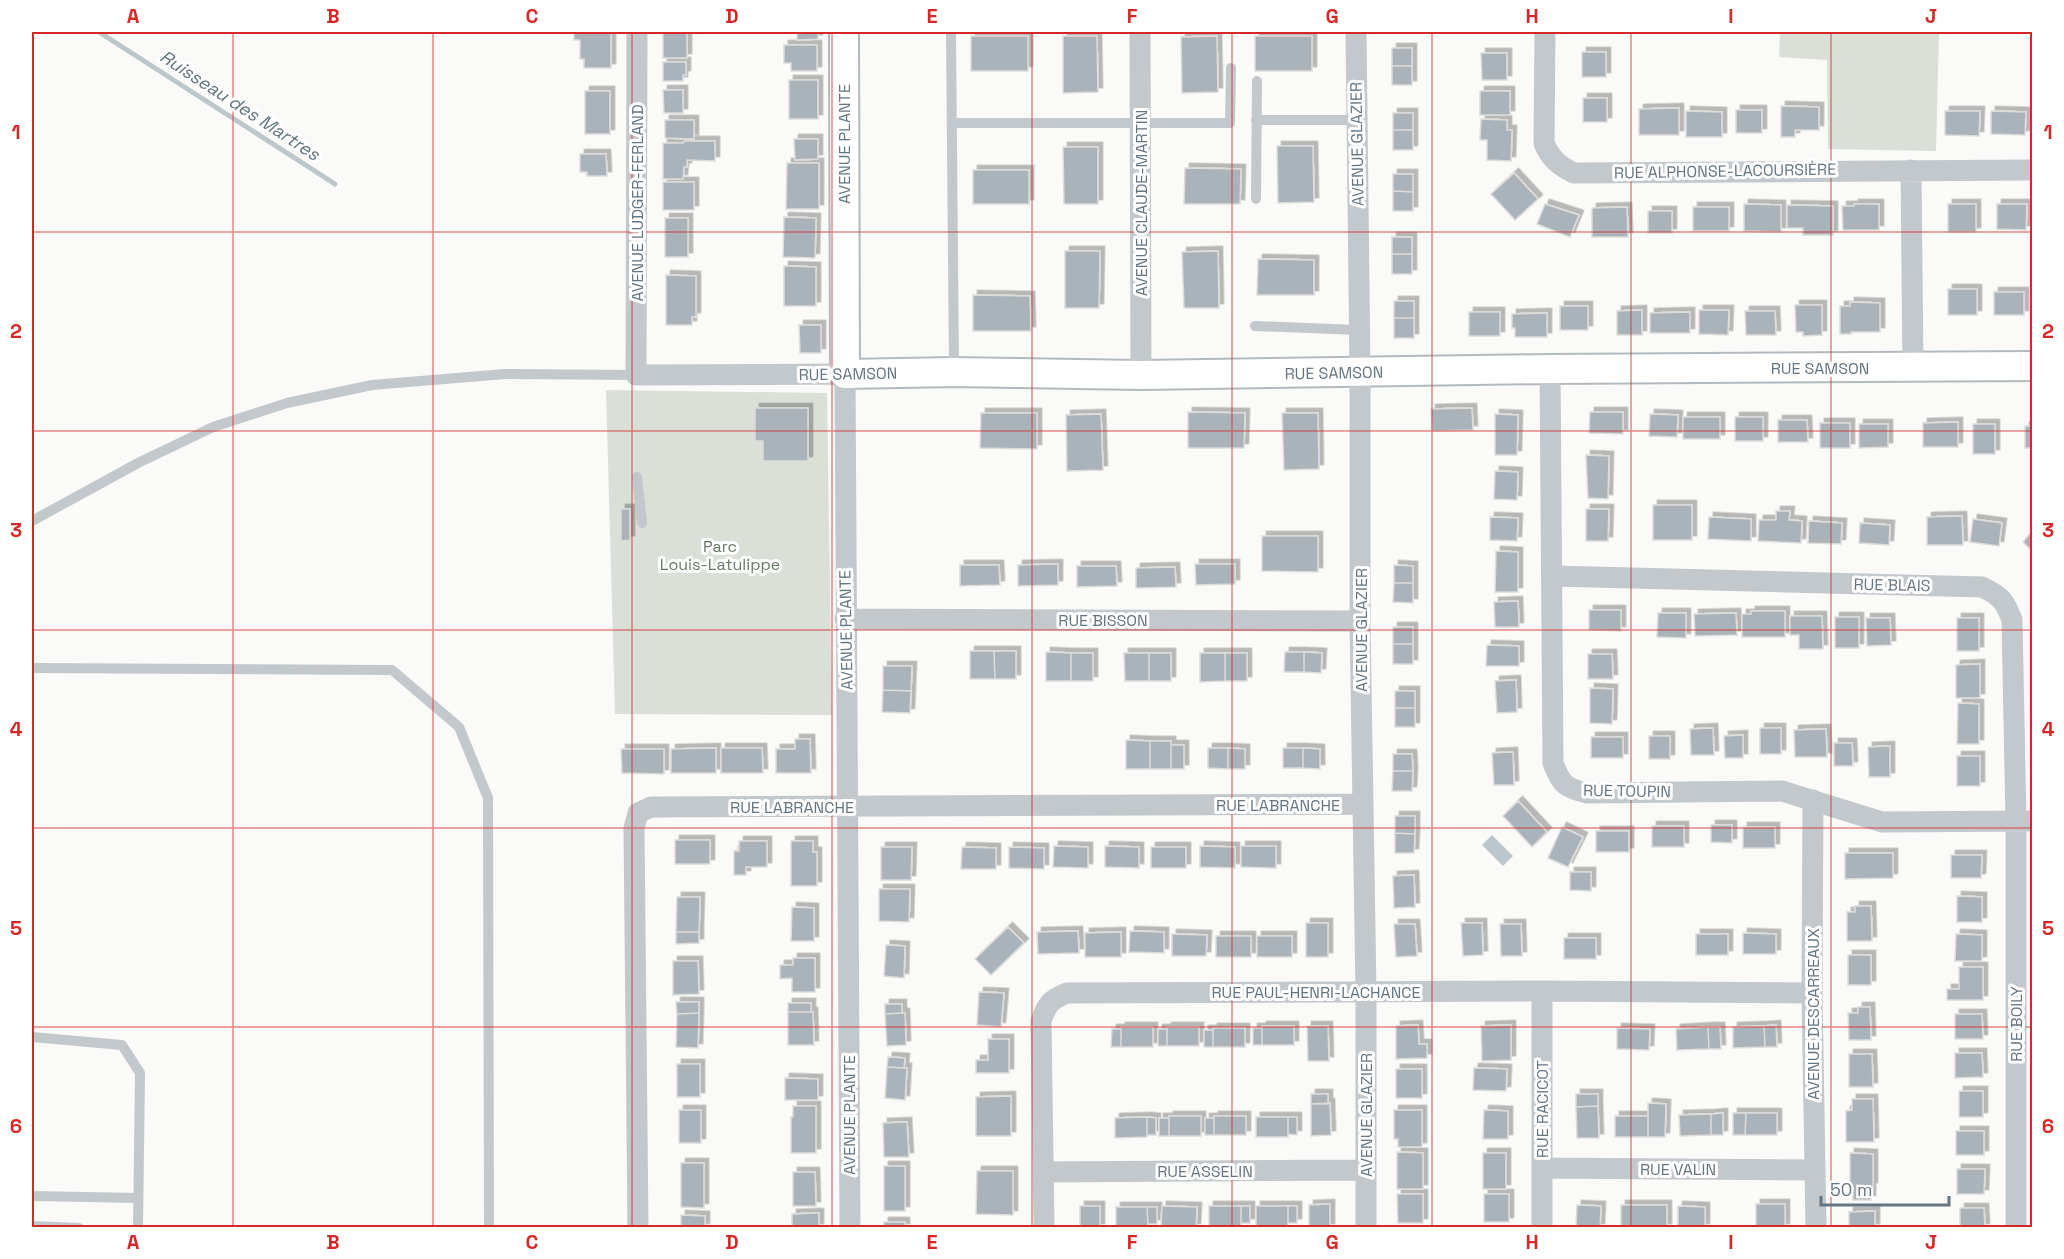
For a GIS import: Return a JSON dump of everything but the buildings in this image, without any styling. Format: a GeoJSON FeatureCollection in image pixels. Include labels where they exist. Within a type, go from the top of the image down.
{"type":"FeatureCollection","features":[{"type":"Feature","properties":{"kind":"street","name":"AVENUE LUDGER-FERLAND"},"geometry":{"type":"LineString","coordinates":[[636,375],[637,32]]}},
{"type":"Feature","properties":{"kind":"street","name":"AVENUE PLANTE"},"geometry":{"type":"LineString","coordinates":[[844,32],[845,619],[850,1227]]}},
{"type":"Feature","properties":{"kind":"street","name":"AVENUE CLAUDE-MARTIN"},"geometry":{"type":"LineString","coordinates":[[1140,32],[1141,375]]}},
{"type":"Feature","properties":{"kind":"street","name":"AVENUE GLAZIER"},"geometry":{"type":"LineString","coordinates":[[1356,32],[1360,621],[1366,991],[1366,1227]]}},
{"type":"Feature","properties":{"kind":"street","name":"RUE ALPHONSE-LACOURSIÈRE"},"geometry":{"type":"LineString","coordinates":[[1545,32],[1544,143],[1548,155],[1560,166],[1574,173],[2032,170]]}},
{"type":"Feature","properties":{"kind":"street"},"geometry":{"type":"LineString","coordinates":[[1911,170],[1913,368]]}},
{"type":"Feature","properties":{"kind":"street","name":"RUE SAMSON"},"geometry":{"type":"LineString","coordinates":[[636,375],[954,372],[1141,375],[1550,369],[2032,366]]}},
{"type":"Feature","properties":{"kind":"street","name":"RUE TOUPIN"},"geometry":{"type":"LineString","coordinates":[[1550,369],[1553,763],[1559,780],[1571,789],[1587,793],[1782,791],[1882,822],[2024,821]]}},
{"type":"Feature","properties":{"kind":"street","name":"RUE BLAIS"},"geometry":{"type":"LineString","coordinates":[[1553,576],[1982,587],[1997,594],[2007,604],[2012,620],[2024,821]]}},
{"type":"Feature","properties":{"kind":"street","name":"RUE BISSON"},"geometry":{"type":"LineString","coordinates":[[845,619],[1360,621]]}},
{"type":"Feature","properties":{"kind":"street","name":"AVENUE DESCARREAUX"},"geometry":{"type":"LineString","coordinates":[[1813,800],[1812,993],[1816,1227]]}},
{"type":"Feature","properties":{"kind":"street","name":"RUE LABRANCHE"},"geometry":{"type":"LineString","coordinates":[[638,1227],[634,828],[638,813],[651,807],[1362,804]]}},
{"type":"Feature","properties":{"kind":"street","name":"RUE BOILY"},"geometry":{"type":"LineString","coordinates":[[2016,1227],[2024,821]]}},
{"type":"Feature","properties":{"kind":"street","name":"RUE PAUL-HENRI-LACHANCE"},"geometry":{"type":"LineString","coordinates":[[1044,1227],[1041,1021],[1053,998],[1067,993],[1542,991],[1812,993]]}},
{"type":"Feature","properties":{"kind":"street","name":"RUE RACICOT"},"geometry":{"type":"LineString","coordinates":[[1542,991],[1542,1227]]}},
{"type":"Feature","properties":{"kind":"street","name":"RUE VALIN"},"geometry":{"type":"LineString","coordinates":[[1542,1168],[1815,1170]]}},
{"type":"Feature","properties":{"kind":"street","name":"RUE ASSELIN"},"geometry":{"type":"LineString","coordinates":[[1044,1172],[1365,1170]]}},
{"type":"Feature","properties":{"kind":"lane"},"geometry":{"type":"LineString","coordinates":[[951,32],[954,372]]}},
{"type":"Feature","properties":{"kind":"lane"},"geometry":{"type":"LineString","coordinates":[[952,123],[1230,123],[1231,68]]}},
{"type":"Feature","properties":{"kind":"lane"},"geometry":{"type":"LineString","coordinates":[[1256,199],[1257,81]]}},
{"type":"Feature","properties":{"kind":"lane"},"geometry":{"type":"LineString","coordinates":[[1256,120],[1356,120]]}},
{"type":"Feature","properties":{"kind":"lane"},"geometry":{"type":"LineString","coordinates":[[1255,326],[1359,330]]}},
{"type":"Feature","properties":{"kind":"lane"},"geometry":{"type":"LineString","coordinates":[[32,521],[138,463],[213,427],[287,403],[372,385],[505,374],[636,375]]}},
{"type":"Feature","properties":{"kind":"lane"},"geometry":{"type":"LineString","coordinates":[[637,477],[642,524]]}},
{"type":"Feature","properties":{"kind":"lane"},"geometry":{"type":"LineString","coordinates":[[32,668],[392,670],[459,727],[488,798],[489,1227]]}},
{"type":"Feature","properties":{"kind":"lane"},"geometry":{"type":"LineString","coordinates":[[32,1037],[122,1045],[140,1073],[138,1227]]}},
{"type":"Feature","properties":{"kind":"lane"},"geometry":{"type":"LineString","coordinates":[[32,1196],[138,1198]]}},
{"type":"Feature","properties":{"kind":"lane"},"geometry":{"type":"LineString","coordinates":[[32,1226],[79,1227]]}},
{"type":"Feature","properties":{"kind":"green space"},"geometry":{"type":"Polygon","coordinates":[[[1780,32],[1939,32],[1936,151],[1828,149],[1827,60],[1779,57],[1780,32]]]}},
{"type":"Feature","properties":{"kind":"green space","name":"Parc Louis-Latulippe"},"geometry":{"type":"Polygon","coordinates":[[[606,390],[827,393],[832,715],[615,714],[606,390]]]}},
{"type":"Feature","properties":{"kind":"shaded area"},"geometry":{"type":"Polygon","coordinates":[[[1492,835],[1513,856],[1503,866],[1482,845],[1492,835]]]}},
{"type":"Feature","properties":{"kind":"waterway","name":"Ruisseau des Martres"},"geometry":{"type":"LineString","coordinates":[[99,32],[335,184]]}}]}
